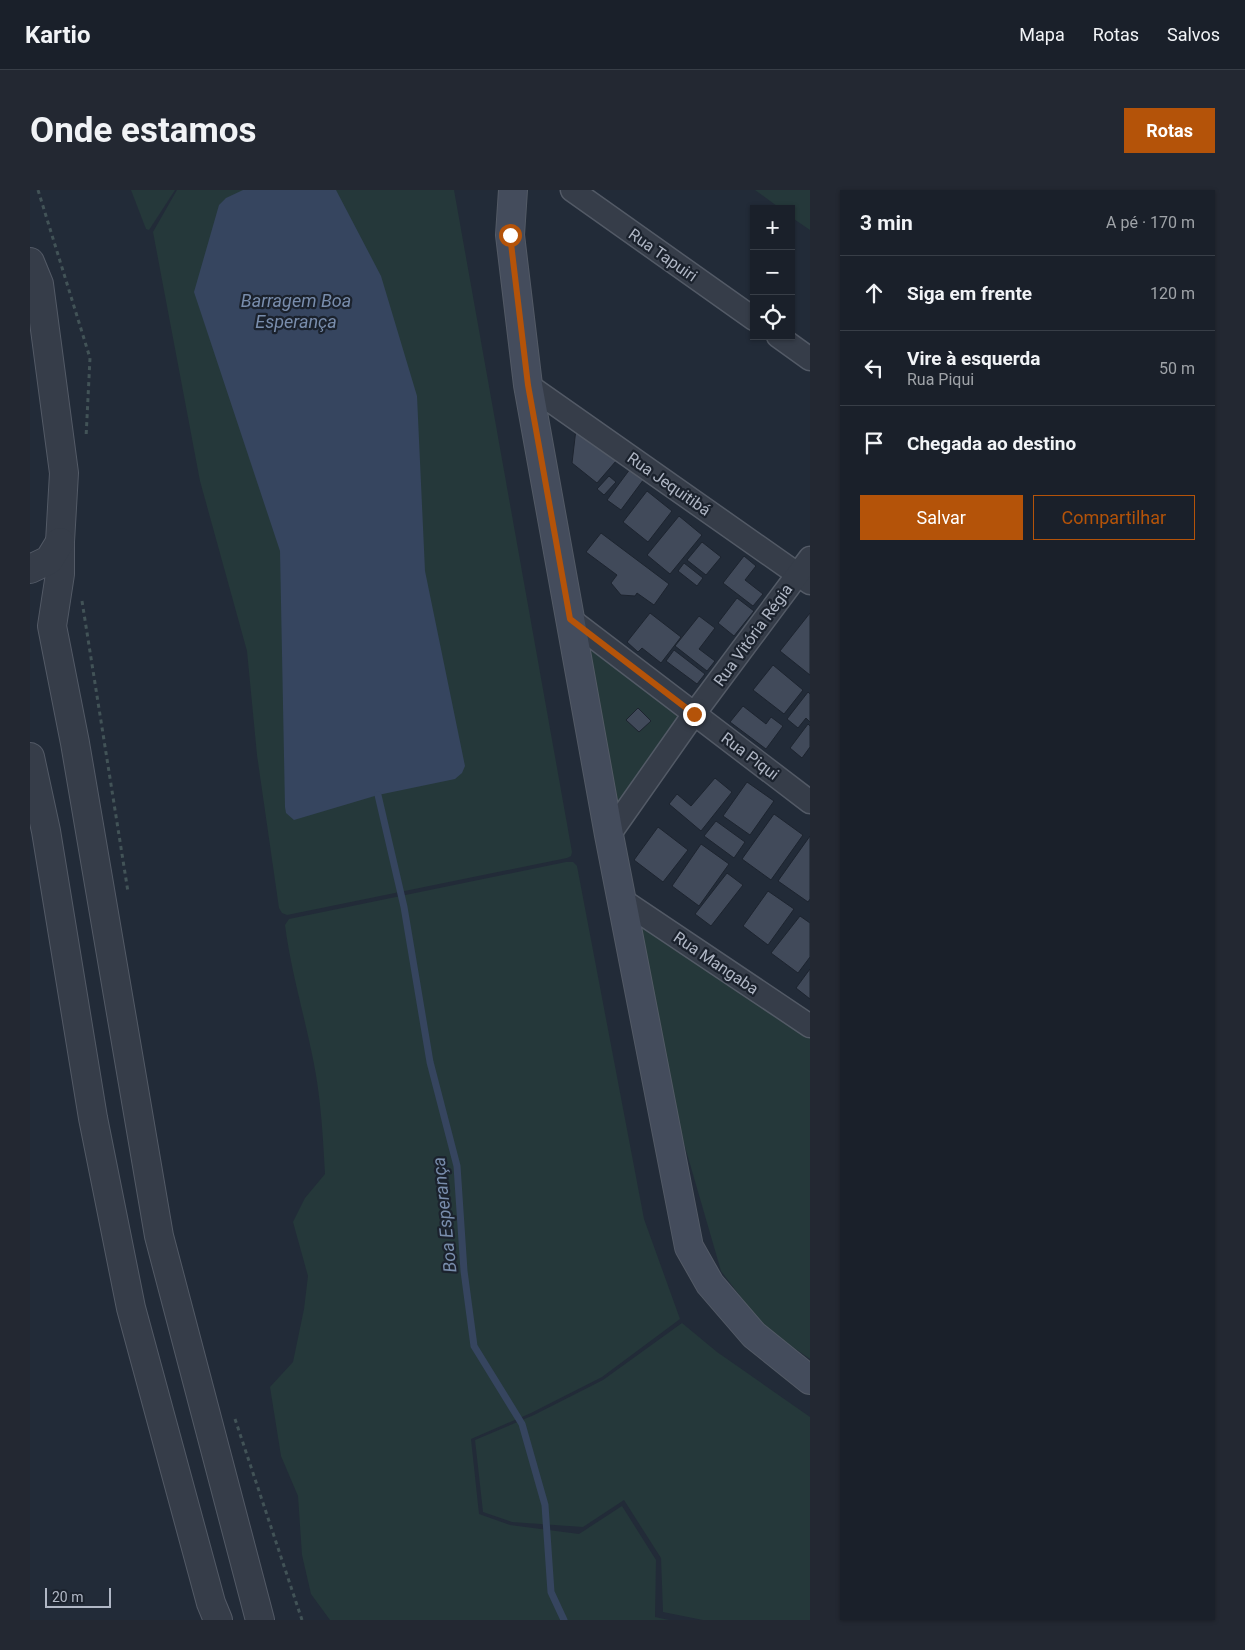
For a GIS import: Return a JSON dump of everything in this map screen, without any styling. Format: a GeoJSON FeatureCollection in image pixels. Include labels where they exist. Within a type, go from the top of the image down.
{"type":"FeatureCollection","features":[{"type":"Feature","properties":{"kind":"main road"},"geometry":{"type":"LineString","coordinates":[[513,190],[510,235],[528,385],[609,835],[689,1247],[710,1284],[754,1335],[810,1380]]}},
{"type":"Feature","properties":{"kind":"street","name":"Rua Tapuiri"},"geometry":{"type":"LineString","coordinates":[[572,190],[750,316]]}},
{"type":"Feature","properties":{"kind":"street"},"geometry":{"type":"LineString","coordinates":[[30,262],[39,284],[64,473],[60,574],[52,626],[75,743],[159,1236],[260,1620]]}},
{"type":"Feature","properties":{"kind":"street"},"geometry":{"type":"LineString","coordinates":[[784,340],[810,359]]}},
{"type":"Feature","properties":{"kind":"street","name":"Rua Jequitibá"},"geometry":{"type":"LineString","coordinates":[[528,385],[806,572]]}},
{"type":"Feature","properties":{"kind":"street"},"geometry":{"type":"LineString","coordinates":[[30,569],[49,560],[60,542]]}},
{"type":"Feature","properties":{"kind":"street","name":"Rua Vitória Régia"},"geometry":{"type":"LineString","coordinates":[[609,835],[694,714],[806,572]]}},
{"type":"Feature","properties":{"kind":"street","name":"Rua Piqui"},"geometry":{"type":"LineString","coordinates":[[570,619],[810,802]]}},
{"type":"Feature","properties":{"kind":"street"},"geometry":{"type":"LineString","coordinates":[[30,757],[46,831],[93,1118],[131,1308],[211,1603],[218,1620]]}},
{"type":"Feature","properties":{"kind":"street","name":"Rua Mangaba"},"geometry":{"type":"LineString","coordinates":[[622,900],[810,1026]]}},
{"type":"Feature","properties":{"kind":"path"},"geometry":{"type":"LineString","coordinates":[[38,190],[90,358],[86,444]]}},
{"type":"Feature","properties":{"kind":"path"},"geometry":{"type":"LineString","coordinates":[[82,598],[129,901]]}},
{"type":"Feature","properties":{"kind":"path"},"geometry":{"type":"LineString","coordinates":[[232,1412],[302,1620]]}},
{"type":"Feature","properties":{"kind":"shaded area"},"geometry":{"type":"Polygon","coordinates":[[[131,190],[175,190],[149,230],[146,229],[131,190]]]}},
{"type":"Feature","properties":{"kind":"shaded area"},"geometry":{"type":"Polygon","coordinates":[[[177,190],[454,190],[572,852],[571,856],[287,915],[282,913],[279,908],[257,755],[247,651],[200,481],[153,232],[177,190]]]}},
{"type":"Feature","properties":{"kind":"shaded area"},"geometry":{"type":"Polygon","coordinates":[[[755,190],[810,190],[810,230],[795,220],[795,205],[776,205],[755,190]]]}},
{"type":"Feature","properties":{"kind":"shaded area"},"geometry":{"type":"Polygon","coordinates":[[[589,647],[686,717],[618,806],[589,647]]]}},
{"type":"Feature","properties":{"kind":"shaded area"},"geometry":{"type":"Polygon","coordinates":[[[573,862],[577,866],[644,1219],[680,1319],[602,1377],[531,1413],[471,1439],[479,1514],[510,1525],[579,1534],[622,1506],[656,1560],[655,1617],[669,1620],[330,1620],[311,1594],[302,1555],[298,1496],[281,1456],[270,1387],[293,1362],[304,1309],[308,1276],[293,1222],[305,1198],[325,1174],[316,1078],[285,925],[289,919],[573,862]]]}},
{"type":"Feature","properties":{"kind":"shaded area"},"geometry":{"type":"Polygon","coordinates":[[[635,915],[810,1035],[810,1359],[763,1326],[721,1271],[670,1095],[635,915]]]}},
{"type":"Feature","properties":{"kind":"shaded area"},"geometry":{"type":"Polygon","coordinates":[[[682,1323],[717,1352],[810,1417],[810,1620],[703,1620],[663,1612],[661,1558],[624,1500],[583,1527],[512,1522],[483,1512],[475,1440],[534,1415],[603,1380],[682,1323]]]}},
{"type":"Feature","properties":{"kind":"water","name":"Barragem Boa Esperança"},"geometry":{"type":"Polygon","coordinates":[[[243,190],[336,190],[381,276],[417,396],[425,571],[465,766],[462,773],[455,779],[378,795],[294,820],[286,813],[285,807],[280,551],[194,292],[219,205],[226,198],[243,190]]]}},
{"type":"Feature","properties":{"kind":"building"},"geometry":{"type":"Polygon","coordinates":[[[576,429],[616,461],[597,483],[572,463],[576,429]]]}},
{"type":"Feature","properties":{"kind":"building"},"geometry":{"type":"Polygon","coordinates":[[[630,469],[644,479],[621,510],[607,500],[630,469]]]}},
{"type":"Feature","properties":{"kind":"building"},"geometry":{"type":"Polygon","coordinates":[[[609,476],[616,482],[604,495],[597,489],[609,476]]]}},
{"type":"Feature","properties":{"kind":"building"},"geometry":{"type":"Polygon","coordinates":[[[647,491],[672,511],[648,542],[623,522],[647,491]]]}},
{"type":"Feature","properties":{"kind":"building"},"geometry":{"type":"Polygon","coordinates":[[[679,516],[702,535],[670,574],[647,555],[679,516]]]}},
{"type":"Feature","properties":{"kind":"building"},"geometry":{"type":"Polygon","coordinates":[[[601,533],[669,584],[654,605],[637,593],[635,596],[621,595],[611,583],[617,575],[586,552],[601,533]]]}},
{"type":"Feature","properties":{"kind":"building"},"geometry":{"type":"Polygon","coordinates":[[[702,542],[721,557],[706,575],[687,560],[702,542]]]}},
{"type":"Feature","properties":{"kind":"building"},"geometry":{"type":"Polygon","coordinates":[[[744,556],[756,566],[745,580],[763,594],[753,606],[723,583],[744,556]]]}},
{"type":"Feature","properties":{"kind":"building"},"geometry":{"type":"Polygon","coordinates":[[[684,563],[703,578],[697,586],[678,571],[684,563]]]}},
{"type":"Feature","properties":{"kind":"building"},"geometry":{"type":"Polygon","coordinates":[[[737,598],[754,611],[734,636],[718,623],[737,598]]]}},
{"type":"Feature","properties":{"kind":"building"},"geometry":{"type":"Polygon","coordinates":[[[650,613],[681,637],[661,663],[642,648],[638,652],[627,642],[650,613]]]}},
{"type":"Feature","properties":{"kind":"building"},"geometry":{"type":"Polygon","coordinates":[[[810,613],[810,675],[780,651],[810,613]]]}},
{"type":"Feature","properties":{"kind":"building"},"geometry":{"type":"Polygon","coordinates":[[[699,616],[715,628],[699,649],[715,661],[707,671],[675,646],[699,616]]]}},
{"type":"Feature","properties":{"kind":"building"},"geometry":{"type":"Polygon","coordinates":[[[674,650],[705,674],[697,684],[666,661],[674,650]]]}},
{"type":"Feature","properties":{"kind":"building"},"geometry":{"type":"Polygon","coordinates":[[[773,665],[803,690],[784,714],[753,690],[773,665]]]}},
{"type":"Feature","properties":{"kind":"building"},"geometry":{"type":"Polygon","coordinates":[[[808,692],[810,694],[810,722],[806,718],[798,728],[787,719],[808,692]]]}},
{"type":"Feature","properties":{"kind":"building"},"geometry":{"type":"Polygon","coordinates":[[[743,706],[766,724],[771,717],[783,726],[766,749],[730,722],[743,706]]]}},
{"type":"Feature","properties":{"kind":"building"},"geometry":{"type":"Polygon","coordinates":[[[638,708],[651,721],[639,732],[626,720],[638,708]]]}},
{"type":"Feature","properties":{"kind":"building"},"geometry":{"type":"Polygon","coordinates":[[[808,724],[810,726],[810,747],[802,758],[790,748],[808,724]]]}},
{"type":"Feature","properties":{"kind":"building"},"geometry":{"type":"Polygon","coordinates":[[[715,778],[732,792],[701,831],[669,804],[677,794],[691,806],[715,778]]]}},
{"type":"Feature","properties":{"kind":"building"},"geometry":{"type":"Polygon","coordinates":[[[747,782],[774,801],[750,835],[723,816],[747,782]]]}},
{"type":"Feature","properties":{"kind":"building"},"geometry":{"type":"Polygon","coordinates":[[[774,814],[803,835],[771,880],[742,859],[774,814]]]}},
{"type":"Feature","properties":{"kind":"building"},"geometry":{"type":"Polygon","coordinates":[[[716,821],[745,842],[734,858],[704,836],[716,821]]]}},
{"type":"Feature","properties":{"kind":"building"},"geometry":{"type":"Polygon","coordinates":[[[658,827],[688,850],[663,882],[634,860],[658,827]]]}},
{"type":"Feature","properties":{"kind":"building"},"geometry":{"type":"Polygon","coordinates":[[[810,836],[810,899],[808,902],[778,881],[810,836]]]}},
{"type":"Feature","properties":{"kind":"building"},"geometry":{"type":"Polygon","coordinates":[[[701,844],[729,864],[699,906],[672,886],[701,844]]]}},
{"type":"Feature","properties":{"kind":"building"},"geometry":{"type":"Polygon","coordinates":[[[727,873],[743,885],[711,926],[695,914],[727,873]]]}},
{"type":"Feature","properties":{"kind":"building"},"geometry":{"type":"Polygon","coordinates":[[[768,891],[794,909],[768,945],[743,926],[768,891]]]}},
{"type":"Feature","properties":{"kind":"building"},"geometry":{"type":"Polygon","coordinates":[[[800,916],[810,923],[810,957],[798,973],[771,953],[800,916]]]}},
{"type":"Feature","properties":{"kind":"building"},"geometry":{"type":"Polygon","coordinates":[[[810,969],[810,999],[796,988],[810,969]]]}},
{"type":"Feature","properties":{"kind":"waterway","name":"Boa Esperança"},"geometry":{"type":"LineString","coordinates":[[378,795],[404,907],[430,1062],[457,1166],[464,1271],[474,1346],[522,1424],[545,1505],[551,1592],[564,1620]]}},
{"type":"Feature","properties":{"kind":"route"},"geometry":{"type":"LineString","coordinates":[[510,235],[528,385],[570,619],[694,714]]}}]}
